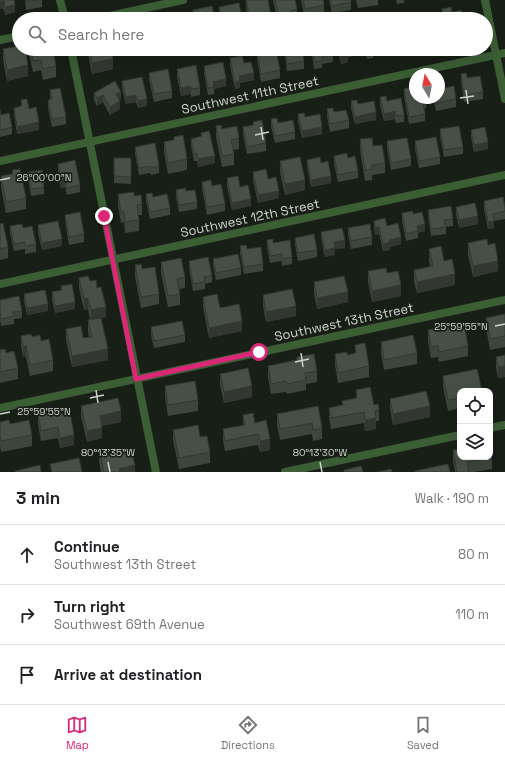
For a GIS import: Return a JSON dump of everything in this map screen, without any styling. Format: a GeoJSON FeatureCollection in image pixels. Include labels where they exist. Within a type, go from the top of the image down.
{"type":"FeatureCollection","features":[{"type":"Feature","properties":{"kind":"street"},"geometry":{"type":"LineString","coordinates":[[60,0],[63,12]]}},
{"type":"Feature","properties":{"kind":"street"},"geometry":{"type":"LineString","coordinates":[[127,12],[183,0]]}},
{"type":"Feature","properties":{"kind":"street"},"geometry":{"type":"LineString","coordinates":[[485,0],[487,12]]}},
{"type":"Feature","properties":{"kind":"street"},"geometry":{"type":"LineString","coordinates":[[0,40],[12,37]]}},
{"type":"Feature","properties":{"kind":"street"},"geometry":{"type":"LineString","coordinates":[[493,40],[505,99]]}},
{"type":"Feature","properties":{"kind":"street","name":"Southwest 11th Street"},"geometry":{"type":"LineString","coordinates":[[493,56],[505,53]]}},
{"type":"Feature","properties":{"kind":"street"},"geometry":{"type":"LineString","coordinates":[[71,56],[156,472]]}},
{"type":"Feature","properties":{"kind":"street","name":"Southwest 11th Street"},"geometry":{"type":"LineString","coordinates":[[0,161],[491,56]]}},
{"type":"Feature","properties":{"kind":"street","name":"Southwest 12th Street"},"geometry":{"type":"LineString","coordinates":[[0,284],[505,175]]}},
{"type":"Feature","properties":{"kind":"street","name":"Southwest 13th Street"},"geometry":{"type":"LineString","coordinates":[[0,408],[505,300]]}},
{"type":"Feature","properties":{"kind":"street"},"geometry":{"type":"LineString","coordinates":[[493,427],[505,425]]}},
{"type":"Feature","properties":{"kind":"street"},"geometry":{"type":"LineString","coordinates":[[285,472],[457,436]]}},
{"type":"Feature","properties":{"kind":"building"},"geometry":{"type":"Polygon","coordinates":[[[0,0],[14,0],[15,5],[5,7],[4,1],[0,2],[0,0]]]}},
{"type":"Feature","properties":{"kind":"building"},"geometry":{"type":"Polygon","coordinates":[[[26,0],[39,0],[26,2],[26,0]]]}},
{"type":"Feature","properties":{"kind":"building"},"geometry":{"type":"Polygon","coordinates":[[[246,0],[268,0],[270,12],[249,12],[246,0]]]}},
{"type":"Feature","properties":{"kind":"building"},"geometry":{"type":"Polygon","coordinates":[[[275,0],[295,0],[297,9],[290,12],[278,12],[275,0]]]}},
{"type":"Feature","properties":{"kind":"building"},"geometry":{"type":"Polygon","coordinates":[[[303,0],[323,0],[324,5],[305,9],[303,0]]]}},
{"type":"Feature","properties":{"kind":"building"},"geometry":{"type":"Polygon","coordinates":[[[330,0],[351,0],[351,2],[332,6],[330,0]]]}},
{"type":"Feature","properties":{"kind":"building"},"geometry":{"type":"Polygon","coordinates":[[[239,3],[241,12],[220,12],[219,7],[239,3]]]}},
{"type":"Feature","properties":{"kind":"building"},"geometry":{"type":"Polygon","coordinates":[[[212,6],[213,12],[193,12],[193,10],[212,6]]]}},
{"type":"Feature","properties":{"kind":"building"},"geometry":{"type":"Polygon","coordinates":[[[451,7],[452,12],[443,12],[442,9],[451,7]]]}},
{"type":"Feature","properties":{"kind":"building"},"geometry":{"type":"Polygon","coordinates":[[[12,47],[12,56],[26,56],[28,65],[7,70],[3,49],[12,47]]]}},
{"type":"Feature","properties":{"kind":"building"},"geometry":{"type":"Polygon","coordinates":[[[32,56],[54,56],[56,66],[43,69],[41,60],[33,61],[32,56]]]}},
{"type":"Feature","properties":{"kind":"building"},"geometry":{"type":"Polygon","coordinates":[[[90,56],[112,56],[113,59],[92,63],[90,56]]]}},
{"type":"Feature","properties":{"kind":"building"},"geometry":{"type":"Polygon","coordinates":[[[242,56],[244,63],[251,62],[254,73],[239,76],[240,80],[235,82],[230,58],[242,56]]]}},
{"type":"Feature","properties":{"kind":"building"},"geometry":{"type":"Polygon","coordinates":[[[258,56],[277,56],[280,70],[261,74],[258,56]]]}},
{"type":"Feature","properties":{"kind":"building"},"geometry":{"type":"Polygon","coordinates":[[[286,56],[303,56],[304,61],[287,64],[286,56]]]}},
{"type":"Feature","properties":{"kind":"building"},"geometry":{"type":"Polygon","coordinates":[[[313,56],[322,56],[322,61],[314,62],[313,56]]]}},
{"type":"Feature","properties":{"kind":"building"},"geometry":{"type":"Polygon","coordinates":[[[223,62],[226,79],[213,82],[214,87],[208,88],[204,66],[223,62]]]}},
{"type":"Feature","properties":{"kind":"building"},"geometry":{"type":"Polygon","coordinates":[[[196,65],[200,88],[191,89],[191,86],[181,88],[177,69],[196,65]]]}},
{"type":"Feature","properties":{"kind":"building"},"geometry":{"type":"Polygon","coordinates":[[[168,69],[172,91],[154,94],[149,73],[168,69]]]}},
{"type":"Feature","properties":{"kind":"building"},"geometry":{"type":"Polygon","coordinates":[[[466,73],[467,78],[480,76],[483,92],[464,95],[461,74],[466,73]]]}},
{"type":"Feature","properties":{"kind":"building"},"geometry":{"type":"Polygon","coordinates":[[[142,77],[147,99],[138,101],[136,95],[126,97],[122,81],[142,77]]]}},
{"type":"Feature","properties":{"kind":"building"},"geometry":{"type":"Polygon","coordinates":[[[115,81],[121,92],[116,94],[120,101],[110,107],[103,95],[97,98],[94,93],[115,81]]]}},
{"type":"Feature","properties":{"kind":"building"},"geometry":{"type":"Polygon","coordinates":[[[454,86],[456,99],[445,101],[445,88],[454,86]]]}},
{"type":"Feature","properties":{"kind":"building"},"geometry":{"type":"Polygon","coordinates":[[[409,87],[409,104],[423,104],[425,114],[409,117],[404,89],[409,87]]]}},
{"type":"Feature","properties":{"kind":"building"},"geometry":{"type":"Polygon","coordinates":[[[60,88],[66,117],[52,119],[48,100],[52,99],[50,90],[60,88]]]}},
{"type":"Feature","properties":{"kind":"building"},"geometry":{"type":"Polygon","coordinates":[[[386,96],[387,101],[401,98],[404,115],[396,116],[395,111],[384,114],[380,97],[386,96]]]}},
{"type":"Feature","properties":{"kind":"building"},"geometry":{"type":"Polygon","coordinates":[[[27,99],[29,109],[36,107],[39,122],[17,127],[14,108],[22,106],[21,100],[27,99]]]}},
{"type":"Feature","properties":{"kind":"building"},"geometry":{"type":"Polygon","coordinates":[[[357,100],[358,104],[374,101],[376,112],[355,117],[351,101],[357,100]]]}},
{"type":"Feature","properties":{"kind":"building"},"geometry":{"type":"Polygon","coordinates":[[[333,108],[334,112],[346,110],[349,120],[330,124],[327,109],[333,108]]]}},
{"type":"Feature","properties":{"kind":"building"},"geometry":{"type":"Polygon","coordinates":[[[0,110],[1,115],[9,113],[12,127],[0,130],[0,110]]]}},
{"type":"Feature","properties":{"kind":"building"},"geometry":{"type":"Polygon","coordinates":[[[304,113],[305,117],[320,114],[322,127],[302,131],[298,114],[304,113]]]}},
{"type":"Feature","properties":{"kind":"building"},"geometry":{"type":"Polygon","coordinates":[[[277,118],[278,123],[293,120],[295,132],[275,136],[271,119],[277,118]]]}},
{"type":"Feature","properties":{"kind":"building"},"geometry":{"type":"Polygon","coordinates":[[[262,120],[266,143],[247,147],[243,127],[254,125],[253,122],[262,120]]]}},
{"type":"Feature","properties":{"kind":"building"},"geometry":{"type":"Polygon","coordinates":[[[221,125],[222,129],[237,126],[239,138],[231,140],[234,154],[222,156],[216,126],[221,125]]]}},
{"type":"Feature","properties":{"kind":"building"},"geometry":{"type":"Polygon","coordinates":[[[459,126],[463,147],[444,150],[440,129],[459,126]]]}},
{"type":"Feature","properties":{"kind":"building"},"geometry":{"type":"Polygon","coordinates":[[[485,127],[488,142],[474,145],[471,130],[485,127]]]}},
{"type":"Feature","properties":{"kind":"building"},"geometry":{"type":"Polygon","coordinates":[[[209,131],[215,156],[198,159],[197,153],[194,154],[191,139],[202,136],[201,133],[209,131]]]}},
{"type":"Feature","properties":{"kind":"building"},"geometry":{"type":"Polygon","coordinates":[[[183,135],[187,159],[168,163],[164,142],[174,140],[174,137],[183,135]]]}},
{"type":"Feature","properties":{"kind":"building"},"geometry":{"type":"Polygon","coordinates":[[[436,137],[440,157],[419,161],[415,141],[436,137]]]}},
{"type":"Feature","properties":{"kind":"building"},"geometry":{"type":"Polygon","coordinates":[[[372,138],[373,146],[382,145],[385,163],[372,165],[372,169],[365,170],[360,139],[372,138]]]}},
{"type":"Feature","properties":{"kind":"building"},"geometry":{"type":"Polygon","coordinates":[[[407,138],[411,159],[391,163],[387,141],[407,138]]]}},
{"type":"Feature","properties":{"kind":"building"},"geometry":{"type":"Polygon","coordinates":[[[155,143],[159,166],[139,168],[135,147],[155,143]]]}},
{"type":"Feature","properties":{"kind":"building"},"geometry":{"type":"Polygon","coordinates":[[[347,153],[348,158],[355,156],[358,171],[338,175],[334,156],[347,153]]]}},
{"type":"Feature","properties":{"kind":"building"},"geometry":{"type":"Polygon","coordinates":[[[300,157],[305,180],[285,184],[280,161],[300,157]]]}},
{"type":"Feature","properties":{"kind":"building"},"geometry":{"type":"Polygon","coordinates":[[[320,157],[321,163],[328,161],[331,176],[311,180],[307,160],[320,157]]]}},
{"type":"Feature","properties":{"kind":"building"},"geometry":{"type":"Polygon","coordinates":[[[114,158],[131,158],[131,177],[114,176],[114,158]]]}},
{"type":"Feature","properties":{"kind":"building"},"geometry":{"type":"Polygon","coordinates":[[[75,160],[80,185],[67,188],[65,180],[61,180],[58,164],[75,160]]]}},
{"type":"Feature","properties":{"kind":"building"},"geometry":{"type":"Polygon","coordinates":[[[20,169],[26,198],[6,202],[1,176],[13,174],[12,170],[20,169]]]}},
{"type":"Feature","properties":{"kind":"building"},"geometry":{"type":"Polygon","coordinates":[[[266,169],[268,179],[276,177],[279,191],[258,195],[253,172],[266,169]]]}},
{"type":"Feature","properties":{"kind":"building"},"geometry":{"type":"Polygon","coordinates":[[[42,170],[44,187],[31,189],[28,172],[42,170]]]}},
{"type":"Feature","properties":{"kind":"building"},"geometry":{"type":"Polygon","coordinates":[[[238,176],[240,187],[248,185],[251,199],[232,203],[227,178],[238,176]]]}},
{"type":"Feature","properties":{"kind":"building"},"geometry":{"type":"Polygon","coordinates":[[[211,180],[212,186],[221,184],[225,204],[207,207],[202,182],[211,180]]]}},
{"type":"Feature","properties":{"kind":"building"},"geometry":{"type":"Polygon","coordinates":[[[185,188],[186,191],[195,190],[197,202],[179,205],[176,190],[185,188]]]}},
{"type":"Feature","properties":{"kind":"building"},"geometry":{"type":"Polygon","coordinates":[[[134,192],[134,196],[141,195],[142,204],[137,205],[139,220],[125,222],[124,212],[121,212],[118,194],[134,192]]]}},
{"type":"Feature","properties":{"kind":"building"},"geometry":{"type":"Polygon","coordinates":[[[152,193],[153,197],[167,194],[170,208],[150,212],[146,194],[152,193]]]}},
{"type":"Feature","properties":{"kind":"building"},"geometry":{"type":"Polygon","coordinates":[[[503,197],[505,211],[493,214],[494,221],[488,222],[484,201],[503,197]]]}},
{"type":"Feature","properties":{"kind":"building"},"geometry":{"type":"Polygon","coordinates":[[[475,203],[478,216],[459,220],[456,207],[475,203]]]}},
{"type":"Feature","properties":{"kind":"building"},"geometry":{"type":"Polygon","coordinates":[[[451,206],[453,219],[444,220],[446,227],[431,229],[428,210],[451,206]]]}},
{"type":"Feature","properties":{"kind":"building"},"geometry":{"type":"Polygon","coordinates":[[[413,211],[413,214],[422,212],[425,224],[417,226],[418,231],[406,234],[402,213],[413,211]]]}},
{"type":"Feature","properties":{"kind":"building"},"geometry":{"type":"Polygon","coordinates":[[[80,212],[84,234],[69,237],[65,215],[80,212]]]}},
{"type":"Feature","properties":{"kind":"building"},"geometry":{"type":"Polygon","coordinates":[[[385,218],[387,226],[398,223],[401,237],[389,240],[390,242],[383,244],[379,227],[375,228],[374,221],[385,218]]]}},
{"type":"Feature","properties":{"kind":"building"},"geometry":{"type":"Polygon","coordinates":[[[58,221],[62,239],[42,243],[38,225],[58,221]]]}},
{"type":"Feature","properties":{"kind":"building"},"geometry":{"type":"Polygon","coordinates":[[[3,223],[8,247],[0,249],[0,224],[3,223]]]}},
{"type":"Feature","properties":{"kind":"building"},"geometry":{"type":"Polygon","coordinates":[[[22,224],[23,228],[32,226],[36,244],[25,246],[25,242],[14,244],[10,226],[22,224]]]}},
{"type":"Feature","properties":{"kind":"building"},"geometry":{"type":"Polygon","coordinates":[[[370,224],[372,237],[351,241],[348,228],[370,224]]]}},
{"type":"Feature","properties":{"kind":"building"},"geometry":{"type":"Polygon","coordinates":[[[342,228],[345,240],[334,242],[335,248],[325,250],[321,232],[342,228]]]}},
{"type":"Feature","properties":{"kind":"building"},"geometry":{"type":"Polygon","coordinates":[[[314,234],[317,250],[298,253],[295,238],[314,234]]]}},
{"type":"Feature","properties":{"kind":"building"},"geometry":{"type":"Polygon","coordinates":[[[273,239],[273,243],[290,240],[292,257],[282,259],[282,254],[270,256],[267,240],[273,239]]]}},
{"type":"Feature","properties":{"kind":"building"},"geometry":{"type":"Polygon","coordinates":[[[487,239],[488,245],[495,243],[498,261],[473,266],[468,243],[487,239]]]}},
{"type":"Feature","properties":{"kind":"building"},"geometry":{"type":"Polygon","coordinates":[[[246,245],[247,249],[261,247],[263,264],[244,267],[240,246],[246,245]]]}},
{"type":"Feature","properties":{"kind":"building"},"geometry":{"type":"Polygon","coordinates":[[[441,246],[444,261],[452,259],[455,274],[417,282],[414,270],[433,266],[429,249],[441,246]]]}},
{"type":"Feature","properties":{"kind":"building"},"geometry":{"type":"Polygon","coordinates":[[[238,254],[241,268],[216,273],[213,259],[238,254]]]}},
{"type":"Feature","properties":{"kind":"building"},"geometry":{"type":"Polygon","coordinates":[[[208,257],[212,275],[204,277],[205,282],[193,284],[189,261],[208,257]]]}},
{"type":"Feature","properties":{"kind":"building"},"geometry":{"type":"Polygon","coordinates":[[[181,258],[185,277],[177,279],[180,294],[168,296],[161,262],[181,258]]]}},
{"type":"Feature","properties":{"kind":"building"},"geometry":{"type":"Polygon","coordinates":[[[141,264],[142,269],[155,267],[159,294],[141,297],[135,265],[141,264]]]}},
{"type":"Feature","properties":{"kind":"building"},"geometry":{"type":"Polygon","coordinates":[[[386,268],[387,273],[398,271],[401,285],[372,291],[368,271],[386,268]]]}},
{"type":"Feature","properties":{"kind":"building"},"geometry":{"type":"Polygon","coordinates":[[[88,276],[90,281],[96,280],[97,288],[101,287],[106,307],[91,310],[88,298],[84,299],[79,278],[88,276]]]}},
{"type":"Feature","properties":{"kind":"building"},"geometry":{"type":"Polygon","coordinates":[[[344,276],[348,292],[317,298],[314,282],[344,276]]]}},
{"type":"Feature","properties":{"kind":"building"},"geometry":{"type":"Polygon","coordinates":[[[72,284],[75,302],[55,306],[52,292],[62,290],[61,286],[72,284]]]}},
{"type":"Feature","properties":{"kind":"building"},"geometry":{"type":"Polygon","coordinates":[[[292,289],[296,306],[266,312],[263,295],[292,289]]]}},
{"type":"Feature","properties":{"kind":"building"},"geometry":{"type":"Polygon","coordinates":[[[45,290],[48,304],[27,308],[24,294],[45,290]]]}},
{"type":"Feature","properties":{"kind":"building"},"geometry":{"type":"Polygon","coordinates":[[[217,294],[220,308],[239,304],[242,321],[209,328],[203,297],[217,294]]]}},
{"type":"Feature","properties":{"kind":"building"},"geometry":{"type":"Polygon","coordinates":[[[19,296],[22,311],[13,312],[14,316],[1,319],[0,300],[19,296]]]}},
{"type":"Feature","properties":{"kind":"building"},"geometry":{"type":"Polygon","coordinates":[[[505,314],[505,336],[490,339],[486,318],[505,314]]]}},
{"type":"Feature","properties":{"kind":"building"},"geometry":{"type":"Polygon","coordinates":[[[101,318],[108,349],[72,356],[66,329],[81,326],[83,338],[92,337],[88,320],[101,318]]]}},
{"type":"Feature","properties":{"kind":"building"},"geometry":{"type":"Polygon","coordinates":[[[182,321],[185,335],[154,341],[151,327],[182,321]]]}},
{"type":"Feature","properties":{"kind":"building"},"geometry":{"type":"Polygon","coordinates":[[[464,323],[468,346],[439,352],[438,346],[431,347],[428,330],[464,323]]]}},
{"type":"Feature","properties":{"kind":"building"},"geometry":{"type":"Polygon","coordinates":[[[31,334],[32,337],[40,335],[41,341],[49,339],[53,360],[30,365],[26,346],[23,347],[21,336],[31,334]]]}},
{"type":"Feature","properties":{"kind":"building"},"geometry":{"type":"Polygon","coordinates":[[[413,335],[417,353],[384,360],[381,342],[413,335]]]}},
{"type":"Feature","properties":{"kind":"building"},"geometry":{"type":"Polygon","coordinates":[[[365,343],[369,366],[338,373],[335,354],[347,352],[347,355],[356,353],[355,345],[365,343]]]}},
{"type":"Feature","properties":{"kind":"building"},"geometry":{"type":"Polygon","coordinates":[[[5,349],[6,353],[14,351],[18,368],[0,372],[0,350],[5,349]]]}},
{"type":"Feature","properties":{"kind":"building"},"geometry":{"type":"Polygon","coordinates":[[[314,354],[317,371],[305,373],[306,380],[287,384],[286,381],[271,384],[268,366],[297,360],[297,357],[314,354]]]}},
{"type":"Feature","properties":{"kind":"building"},"geometry":{"type":"Polygon","coordinates":[[[505,355],[505,366],[498,367],[496,357],[505,355]]]}},
{"type":"Feature","properties":{"kind":"building"},"geometry":{"type":"Polygon","coordinates":[[[248,368],[252,386],[224,392],[220,374],[248,368]]]}},
{"type":"Feature","properties":{"kind":"building"},"geometry":{"type":"Polygon","coordinates":[[[477,369],[481,388],[457,388],[457,398],[448,400],[443,376],[477,369]]]}},
{"type":"Feature","properties":{"kind":"building"},"geometry":{"type":"Polygon","coordinates":[[[195,381],[198,400],[168,405],[165,386],[195,381]]]}},
{"type":"Feature","properties":{"kind":"building"},"geometry":{"type":"Polygon","coordinates":[[[370,387],[374,405],[378,404],[379,410],[375,411],[376,418],[365,420],[364,412],[331,418],[329,408],[343,405],[342,401],[357,398],[356,390],[370,387]]]}},
{"type":"Feature","properties":{"kind":"building"},"geometry":{"type":"Polygon","coordinates":[[[426,391],[430,406],[393,414],[390,399],[426,391]]]}},
{"type":"Feature","properties":{"kind":"building"},"geometry":{"type":"Polygon","coordinates":[[[118,398],[121,411],[100,416],[102,428],[87,431],[81,406],[118,398]]]}},
{"type":"Feature","properties":{"kind":"building"},"geometry":{"type":"Polygon","coordinates":[[[318,406],[322,428],[313,430],[312,423],[280,429],[277,414],[318,406]]]}},
{"type":"Feature","properties":{"kind":"building"},"geometry":{"type":"Polygon","coordinates":[[[49,412],[50,416],[70,412],[74,435],[60,438],[58,427],[41,431],[38,414],[49,412]]]}},
{"type":"Feature","properties":{"kind":"building"},"geometry":{"type":"Polygon","coordinates":[[[253,413],[255,423],[266,420],[270,439],[260,441],[258,434],[225,441],[223,429],[245,425],[243,415],[253,413]]]}},
{"type":"Feature","properties":{"kind":"building"},"geometry":{"type":"Polygon","coordinates":[[[9,420],[10,424],[29,420],[32,435],[1,441],[0,422],[9,420]]]}},
{"type":"Feature","properties":{"kind":"building"},"geometry":{"type":"Polygon","coordinates":[[[198,425],[200,437],[207,436],[210,452],[179,458],[173,430],[198,425]]]}},
{"type":"Feature","properties":{"kind":"building"},"geometry":{"type":"Polygon","coordinates":[[[111,448],[112,453],[131,449],[135,465],[119,469],[120,472],[104,472],[99,450],[111,448]]]}},
{"type":"Feature","properties":{"kind":"building"},"geometry":{"type":"Polygon","coordinates":[[[457,449],[457,460],[480,460],[467,462],[469,472],[457,472],[453,450],[457,449]]]}},
{"type":"Feature","properties":{"kind":"building"},"geometry":{"type":"Polygon","coordinates":[[[79,458],[82,472],[52,472],[50,464],[79,458]]]}},
{"type":"Feature","properties":{"kind":"building"},"geometry":{"type":"Polygon","coordinates":[[[448,464],[450,472],[415,472],[415,471],[448,464]]]}},
{"type":"Feature","properties":{"kind":"building"},"geometry":{"type":"Polygon","coordinates":[[[40,465],[41,472],[15,471],[40,465]]]}},
{"type":"Feature","properties":{"kind":"building"},"geometry":{"type":"Polygon","coordinates":[[[361,466],[363,472],[344,472],[344,470],[361,466]]]}},
{"type":"Feature","properties":{"kind":"building"},"geometry":{"type":"Polygon","coordinates":[[[391,469],[392,472],[377,472],[391,469]]]}},
{"type":"Feature","properties":{"kind":"route"},"geometry":{"type":"LineString","coordinates":[[104,216],[136,379],[259,352]]}}]}
